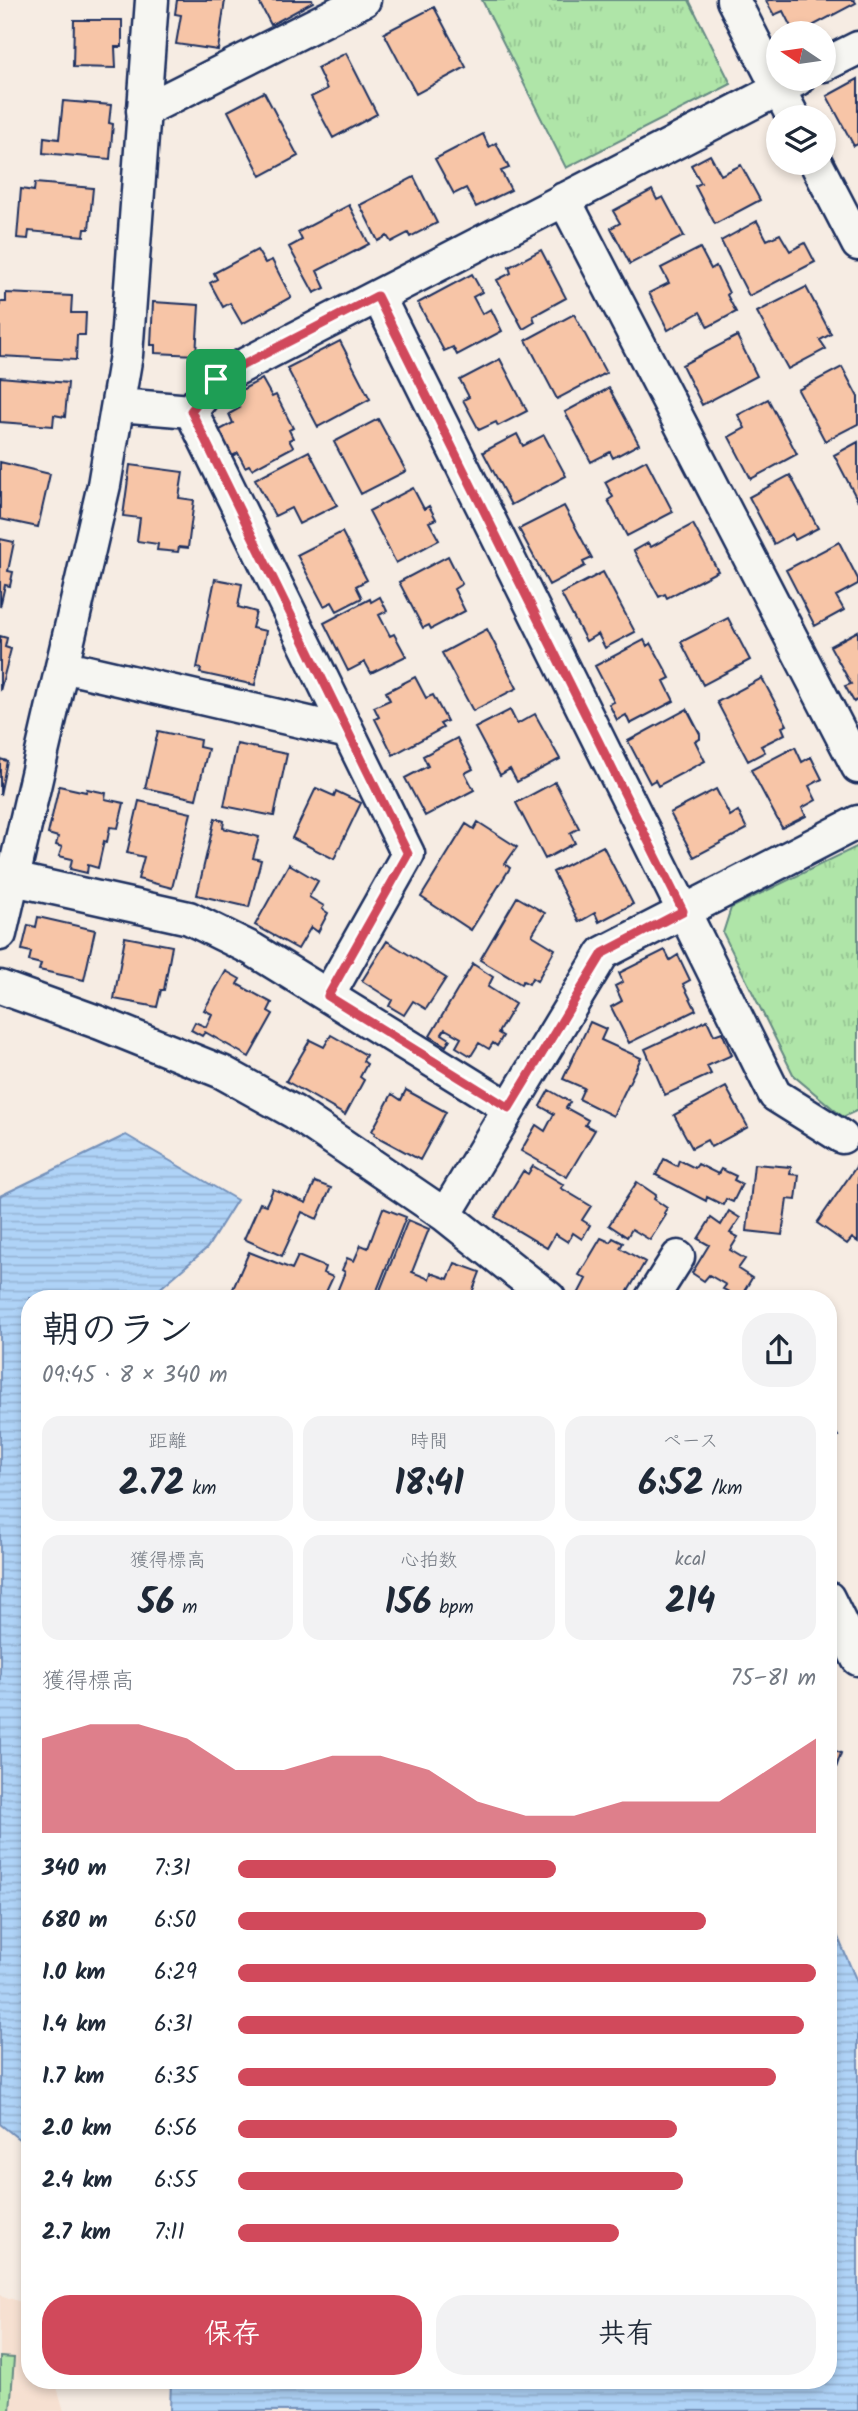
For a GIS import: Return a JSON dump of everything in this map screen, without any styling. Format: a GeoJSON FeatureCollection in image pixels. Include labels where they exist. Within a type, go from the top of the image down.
{"type":"FeatureCollection","features":[{"type":"Feature","properties":{"kind":"street"},"geometry":{"type":"LineString","coordinates":[[0,934],[104,485],[119,405],[126,355],[152,0]]}},
{"type":"Feature","properties":{"kind":"street"},"geometry":{"type":"LineString","coordinates":[[143,111],[364,0]]}},
{"type":"Feature","properties":{"kind":"street"},"geometry":{"type":"LineString","coordinates":[[733,0],[766,50]]}},
{"type":"Feature","properties":{"kind":"street"},"geometry":{"type":"LineString","coordinates":[[836,59],[858,48]]}},
{"type":"Feature","properties":{"kind":"street"},"geometry":{"type":"LineString","coordinates":[[191,411],[216,379],[774,91]]}},
{"type":"Feature","properties":{"kind":"street"},"geometry":{"type":"LineString","coordinates":[[823,175],[858,244]]}},
{"type":"Feature","properties":{"kind":"street"},"geometry":{"type":"LineString","coordinates":[[564,199],[858,767]]}},
{"type":"Feature","properties":{"kind":"street"},"geometry":{"type":"LineString","coordinates":[[377,296],[775,1095],[842,1137]]}},
{"type":"Feature","properties":{"kind":"street"},"geometry":{"type":"LineString","coordinates":[[119,405],[191,411]]}},
{"type":"Feature","properties":{"kind":"street"},"geometry":{"type":"LineString","coordinates":[[191,411],[408,854],[328,996]]}},
{"type":"Feature","properties":{"kind":"street"},"geometry":{"type":"LineString","coordinates":[[62,666],[348,732]]}},
{"type":"Feature","properties":{"kind":"street"},"geometry":{"type":"LineString","coordinates":[[445,1215],[603,953],[858,821]]}},
{"type":"Feature","properties":{"kind":"street"},"geometry":{"type":"LineString","coordinates":[[13,879],[189,918],[252,949],[509,1108]]}},
{"type":"Feature","properties":{"kind":"street"},"geometry":{"type":"LineString","coordinates":[[0,987],[100,1023],[222,1072],[293,1112],[445,1215],[539,1290]]}},
{"type":"Feature","properties":{"kind":"street"},"geometry":{"type":"LineString","coordinates":[[657,1290],[678,1257]]}},
{"type":"Feature","properties":{"kind":"street"},"geometry":{"type":"LineString","coordinates":[[837,1616],[858,1659]]}},
{"type":"Feature","properties":{"kind":"shaded area"},"geometry":{"type":"Polygon","coordinates":[[[0,2295],[21,2302],[21,2389],[58,2389],[64,2411],[0,2411],[0,2295]]]}},
{"type":"Feature","properties":{"kind":"green space"},"geometry":{"type":"Polygon","coordinates":[[[482,0],[689,0],[731,84],[566,168],[482,0]]]}},
{"type":"Feature","properties":{"kind":"green space"},"geometry":{"type":"Polygon","coordinates":[[[856,847],[858,1110],[843,1117],[794,1076],[723,933],[731,908],[856,847]]]}},
{"type":"Feature","properties":{"kind":"green space"},"geometry":{"type":"Polygon","coordinates":[[[0,2357],[14,2358],[10,2411],[0,2411],[0,2357]]]}},
{"type":"Feature","properties":{"kind":"water"},"geometry":{"type":"Polygon","coordinates":[[[126,1135],[237,1200],[207,1248],[158,1290],[21,1290],[21,2141],[0,2124],[0,1196],[126,1135]]]}},
{"type":"Feature","properties":{"kind":"water"},"geometry":{"type":"Polygon","coordinates":[[[837,1935],[858,1984],[858,2411],[170,2411],[171,2389],[837,2389],[837,1935]]]}},
{"type":"Feature","properties":{"kind":"building"},"geometry":{"type":"Polygon","coordinates":[[[177,0],[225,0],[218,50],[176,44],[181,15],[175,14],[177,0]]]}},
{"type":"Feature","properties":{"kind":"building"},"geometry":{"type":"Polygon","coordinates":[[[258,0],[312,0],[313,2],[271,25],[258,0]]]}},
{"type":"Feature","properties":{"kind":"building"},"geometry":{"type":"Polygon","coordinates":[[[854,0],[856,3],[822,21],[788,21],[783,11],[774,15],[766,1],[854,0]]]}},
{"type":"Feature","properties":{"kind":"building"},"geometry":{"type":"Polygon","coordinates":[[[434,7],[466,67],[416,94],[384,33],[434,7]]]}},
{"type":"Feature","properties":{"kind":"building"},"geometry":{"type":"Polygon","coordinates":[[[74,20],[122,20],[122,47],[115,47],[116,68],[73,67],[74,20]]]}},
{"type":"Feature","properties":{"kind":"building"},"geometry":{"type":"Polygon","coordinates":[[[346,53],[377,114],[333,138],[311,97],[327,89],[317,68],[346,53]]]}},
{"type":"Feature","properties":{"kind":"building"},"geometry":{"type":"Polygon","coordinates":[[[858,79],[858,144],[854,146],[836,113],[836,105],[832,105],[827,96],[858,79]]]}},
{"type":"Feature","properties":{"kind":"building"},"geometry":{"type":"Polygon","coordinates":[[[264,92],[298,156],[261,176],[228,111],[264,92]]]}},
{"type":"Feature","properties":{"kind":"building"},"geometry":{"type":"Polygon","coordinates":[[[63,101],[111,105],[109,123],[113,124],[110,159],[43,153],[44,137],[59,139],[63,101]]]}},
{"type":"Feature","properties":{"kind":"building"},"geometry":{"type":"Polygon","coordinates":[[[483,134],[489,147],[496,143],[509,168],[501,171],[511,190],[476,207],[466,188],[454,194],[435,159],[483,134]]]}},
{"type":"Feature","properties":{"kind":"building"},"geometry":{"type":"Polygon","coordinates":[[[710,155],[721,175],[741,165],[760,200],[715,224],[695,186],[701,183],[691,165],[710,155]]]}},
{"type":"Feature","properties":{"kind":"building"},"geometry":{"type":"Polygon","coordinates":[[[414,177],[437,223],[410,237],[408,233],[391,242],[387,236],[378,241],[360,205],[414,177]]]}},
{"type":"Feature","properties":{"kind":"building"},"geometry":{"type":"Polygon","coordinates":[[[35,183],[93,188],[89,229],[85,229],[84,236],[29,231],[28,239],[17,238],[21,189],[34,191],[35,183]]]}},
{"type":"Feature","properties":{"kind":"building"},"geometry":{"type":"Polygon","coordinates":[[[652,190],[657,200],[663,197],[684,236],[630,264],[611,228],[620,223],[613,211],[652,190]]]}},
{"type":"Feature","properties":{"kind":"building"},"geometry":{"type":"Polygon","coordinates":[[[349,205],[369,244],[317,271],[325,288],[314,293],[289,247],[302,240],[298,232],[349,205]]]}},
{"type":"Feature","properties":{"kind":"building"},"geometry":{"type":"Polygon","coordinates":[[[757,221],[767,240],[780,234],[790,251],[805,243],[815,262],[749,296],[721,241],[757,221]]]}},
{"type":"Feature","properties":{"kind":"building"},"geometry":{"type":"Polygon","coordinates":[[[700,248],[711,269],[716,266],[736,312],[708,327],[700,312],[668,330],[649,293],[669,283],[661,268],[700,248]]]}},
{"type":"Feature","properties":{"kind":"building"},"geometry":{"type":"Polygon","coordinates":[[[257,250],[265,263],[272,260],[291,297],[242,324],[230,303],[223,307],[210,283],[217,279],[214,273],[257,250]]]}},
{"type":"Feature","properties":{"kind":"building"},"geometry":{"type":"Polygon","coordinates":[[[541,250],[566,298],[533,316],[535,322],[523,329],[497,280],[511,273],[509,267],[541,250]]]}},
{"type":"Feature","properties":{"kind":"building"},"geometry":{"type":"Polygon","coordinates":[[[472,274],[482,292],[473,297],[482,314],[491,309],[502,331],[457,355],[453,347],[444,351],[418,303],[472,274]]]}},
{"type":"Feature","properties":{"kind":"building"},"geometry":{"type":"Polygon","coordinates":[[[806,287],[831,334],[820,340],[826,349],[788,369],[757,312],[806,287]]]}},
{"type":"Feature","properties":{"kind":"building"},"geometry":{"type":"Polygon","coordinates":[[[6,293],[72,296],[71,313],[86,313],[85,335],[77,335],[76,360],[0,356],[0,302],[6,302],[6,293]]]}},
{"type":"Feature","properties":{"kind":"building"},"geometry":{"type":"Polygon","coordinates":[[[153,302],[199,305],[196,355],[155,353],[155,345],[151,345],[153,302]]]}},
{"type":"Feature","properties":{"kind":"building"},"geometry":{"type":"Polygon","coordinates":[[[574,314],[606,373],[557,399],[526,340],[574,314]]]}},
{"type":"Feature","properties":{"kind":"building"},"geometry":{"type":"Polygon","coordinates":[[[737,336],[757,376],[702,405],[682,365],[737,336]]]}},
{"type":"Feature","properties":{"kind":"building"},"geometry":{"type":"Polygon","coordinates":[[[340,341],[370,399],[318,427],[287,368],[340,341]]]}},
{"type":"Feature","properties":{"kind":"building"},"geometry":{"type":"Polygon","coordinates":[[[500,359],[527,411],[498,426],[496,422],[479,430],[463,400],[469,397],[460,380],[500,359]]]}},
{"type":"Feature","properties":{"kind":"building"},"geometry":{"type":"Polygon","coordinates":[[[842,367],[858,397],[858,424],[825,441],[798,390],[842,367]]]}},
{"type":"Feature","properties":{"kind":"building"},"geometry":{"type":"Polygon","coordinates":[[[0,377],[68,383],[65,417],[54,415],[53,426],[0,422],[0,377]]]}},
{"type":"Feature","properties":{"kind":"building"},"geometry":{"type":"Polygon","coordinates":[[[262,379],[272,397],[276,395],[293,428],[289,430],[293,438],[289,440],[293,447],[252,469],[249,465],[245,467],[238,453],[232,456],[218,431],[233,423],[229,414],[240,408],[232,395],[262,379]]]}},
{"type":"Feature","properties":{"kind":"building"},"geometry":{"type":"Polygon","coordinates":[[[609,388],[639,444],[613,458],[610,452],[591,462],[565,412],[609,388]]]}},
{"type":"Feature","properties":{"kind":"building"},"geometry":{"type":"Polygon","coordinates":[[[768,399],[797,454],[751,479],[729,437],[745,428],[738,415],[768,399]]]}},
{"type":"Feature","properties":{"kind":"building"},"geometry":{"type":"Polygon","coordinates":[[[378,419],[406,471],[361,494],[334,442],[378,419]]]}},
{"type":"Feature","properties":{"kind":"building"},"geometry":{"type":"Polygon","coordinates":[[[517,434],[523,446],[544,435],[566,476],[511,505],[483,452],[517,434]]]}},
{"type":"Feature","properties":{"kind":"building"},"geometry":{"type":"Polygon","coordinates":[[[858,442],[858,501],[834,455],[858,442]]]}},
{"type":"Feature","properties":{"kind":"building"},"geometry":{"type":"Polygon","coordinates":[[[309,451],[337,505],[299,524],[291,508],[275,516],[255,479],[309,451]]]}},
{"type":"Feature","properties":{"kind":"building"},"geometry":{"type":"Polygon","coordinates":[[[646,460],[673,512],[627,536],[608,500],[613,497],[605,482],[646,460]]]}},
{"type":"Feature","properties":{"kind":"building"},"geometry":{"type":"Polygon","coordinates":[[[0,462],[50,474],[38,527],[0,519],[0,462]]]}},
{"type":"Feature","properties":{"kind":"building"},"geometry":{"type":"Polygon","coordinates":[[[130,465],[183,472],[179,498],[194,500],[188,548],[179,547],[178,552],[157,550],[158,544],[137,541],[140,518],[123,516],[130,465]]]}},
{"type":"Feature","properties":{"kind":"building"},"geometry":{"type":"Polygon","coordinates":[[[790,475],[818,528],[795,540],[792,534],[774,544],[749,497],[790,475]]]}},
{"type":"Feature","properties":{"kind":"building"},"geometry":{"type":"Polygon","coordinates":[[[413,488],[424,509],[429,506],[436,519],[429,522],[439,540],[396,563],[369,511],[413,488]]]}},
{"type":"Feature","properties":{"kind":"building"},"geometry":{"type":"Polygon","coordinates":[[[564,506],[592,558],[583,562],[585,566],[549,585],[519,529],[564,506]]]}},
{"type":"Feature","properties":{"kind":"building"},"geometry":{"type":"Polygon","coordinates":[[[693,524],[718,571],[667,598],[665,594],[659,597],[634,551],[648,543],[651,547],[693,524]]]}},
{"type":"Feature","properties":{"kind":"building"},"geometry":{"type":"Polygon","coordinates":[[[342,532],[367,580],[356,586],[362,598],[337,611],[332,602],[324,606],[297,555],[342,532]]]}},
{"type":"Feature","properties":{"kind":"building"},"geometry":{"type":"Polygon","coordinates":[[[0,539],[14,542],[8,571],[13,572],[10,586],[5,585],[0,607],[0,539]]]}},
{"type":"Feature","properties":{"kind":"building"},"geometry":{"type":"Polygon","coordinates":[[[839,542],[858,584],[836,596],[844,610],[815,626],[786,570],[839,542]]]}},
{"type":"Feature","properties":{"kind":"building"},"geometry":{"type":"Polygon","coordinates":[[[448,556],[462,584],[454,589],[465,611],[431,629],[429,625],[423,628],[399,582],[448,556]]]}},
{"type":"Feature","properties":{"kind":"building"},"geometry":{"type":"Polygon","coordinates":[[[603,572],[635,632],[605,648],[598,634],[586,641],[561,594],[603,572]]]}},
{"type":"Feature","properties":{"kind":"building"},"geometry":{"type":"Polygon","coordinates":[[[215,579],[242,584],[238,607],[256,612],[252,628],[266,631],[255,685],[200,673],[201,669],[197,668],[215,579]]]}},
{"type":"Feature","properties":{"kind":"building"},"geometry":{"type":"Polygon","coordinates":[[[380,597],[387,611],[379,615],[390,636],[394,634],[406,656],[371,673],[365,662],[348,671],[324,623],[370,599],[371,602],[380,597]]]}},
{"type":"Feature","properties":{"kind":"building"},"geometry":{"type":"Polygon","coordinates":[[[728,618],[750,660],[703,685],[681,642],[728,618]]]}},
{"type":"Feature","properties":{"kind":"building"},"geometry":{"type":"Polygon","coordinates":[[[487,629],[517,688],[473,711],[442,653],[487,629]]]}},
{"type":"Feature","properties":{"kind":"building"},"geometry":{"type":"Polygon","coordinates":[[[858,631],[858,699],[854,702],[845,686],[851,684],[830,646],[858,631]]]}},
{"type":"Feature","properties":{"kind":"building"},"geometry":{"type":"Polygon","coordinates":[[[0,636],[7,638],[5,647],[11,649],[0,691],[0,636]]]}},
{"type":"Feature","properties":{"kind":"building"},"geometry":{"type":"Polygon","coordinates":[[[644,640],[647,646],[651,643],[670,678],[664,681],[674,701],[630,724],[626,715],[617,720],[609,704],[614,702],[595,666],[644,640]]]}},
{"type":"Feature","properties":{"kind":"building"},"geometry":{"type":"Polygon","coordinates":[[[415,677],[426,698],[433,695],[447,721],[440,724],[443,728],[393,755],[375,719],[379,717],[374,707],[390,700],[386,692],[415,677]]]}},
{"type":"Feature","properties":{"kind":"building"},"geometry":{"type":"Polygon","coordinates":[[[762,678],[787,725],[782,727],[785,734],[761,746],[765,752],[748,761],[717,702],[762,678]]]}},
{"type":"Feature","properties":{"kind":"building"},"geometry":{"type":"Polygon","coordinates":[[[687,709],[700,734],[700,739],[695,741],[705,761],[658,786],[655,780],[650,783],[628,741],[687,709]]]}},
{"type":"Feature","properties":{"kind":"building"},"geometry":{"type":"Polygon","coordinates":[[[510,710],[517,724],[535,714],[560,759],[517,782],[510,769],[500,775],[475,728],[510,710]]]}},
{"type":"Feature","properties":{"kind":"building"},"geometry":{"type":"Polygon","coordinates":[[[158,731],[200,740],[199,747],[208,749],[196,799],[145,788],[158,731]]]}},
{"type":"Feature","properties":{"kind":"building"},"geometry":{"type":"Polygon","coordinates":[[[457,738],[473,769],[465,773],[474,790],[425,816],[405,778],[428,766],[423,756],[457,738]]]}},
{"type":"Feature","properties":{"kind":"building"},"geometry":{"type":"Polygon","coordinates":[[[237,744],[287,754],[274,816],[224,806],[237,744]]]}},
{"type":"Feature","properties":{"kind":"building"},"geometry":{"type":"Polygon","coordinates":[[[795,747],[802,762],[811,757],[822,779],[809,786],[816,800],[802,808],[806,816],[782,828],[751,770],[795,747]]]}},
{"type":"Feature","properties":{"kind":"building"},"geometry":{"type":"Polygon","coordinates":[[[0,759],[7,761],[0,795],[0,759]]]}},
{"type":"Feature","properties":{"kind":"building"},"geometry":{"type":"Polygon","coordinates":[[[555,782],[579,828],[570,833],[575,843],[545,859],[516,803],[555,782]]]}},
{"type":"Feature","properties":{"kind":"building"},"geometry":{"type":"Polygon","coordinates":[[[59,786],[106,793],[105,799],[124,803],[118,828],[110,827],[107,842],[104,841],[98,868],[88,865],[87,873],[70,869],[72,859],[59,856],[62,847],[56,845],[58,837],[48,834],[59,786]]]}},
{"type":"Feature","properties":{"kind":"building"},"geometry":{"type":"Polygon","coordinates":[[[316,788],[334,796],[336,791],[361,803],[334,859],[292,838],[316,788]]]}},
{"type":"Feature","properties":{"kind":"building"},"geometry":{"type":"Polygon","coordinates":[[[716,789],[730,816],[738,811],[747,829],[694,857],[670,813],[716,789]]]}},
{"type":"Feature","properties":{"kind":"building"},"geometry":{"type":"Polygon","coordinates":[[[139,801],[191,813],[172,888],[138,879],[144,857],[127,853],[139,801]]]}},
{"type":"Feature","properties":{"kind":"building"},"geometry":{"type":"Polygon","coordinates":[[[215,818],[224,821],[223,828],[259,837],[253,858],[261,860],[249,907],[197,895],[215,818]]]}},
{"type":"Feature","properties":{"kind":"building"},"geometry":{"type":"Polygon","coordinates":[[[478,822],[517,847],[505,864],[510,868],[471,930],[421,897],[466,824],[474,829],[478,822]]]}},
{"type":"Feature","properties":{"kind":"building"},"geometry":{"type":"Polygon","coordinates":[[[603,846],[633,904],[599,922],[595,913],[579,922],[553,872],[603,846]]]}},
{"type":"Feature","properties":{"kind":"building"},"geometry":{"type":"Polygon","coordinates":[[[289,864],[318,881],[309,897],[324,906],[322,909],[328,913],[318,932],[311,927],[298,949],[255,925],[289,864]]]}},
{"type":"Feature","properties":{"kind":"building"},"geometry":{"type":"Polygon","coordinates":[[[517,897],[545,913],[532,935],[555,949],[537,981],[532,978],[529,984],[523,981],[521,984],[480,960],[517,897]]]}},
{"type":"Feature","properties":{"kind":"building"},"geometry":{"type":"Polygon","coordinates":[[[38,917],[95,930],[84,980],[39,970],[41,964],[29,961],[31,952],[22,950],[28,925],[36,927],[38,917]]]}},
{"type":"Feature","properties":{"kind":"building"},"geometry":{"type":"Polygon","coordinates":[[[125,937],[172,946],[164,990],[161,990],[157,1007],[114,999],[125,937]]]}},
{"type":"Feature","properties":{"kind":"building"},"geometry":{"type":"Polygon","coordinates":[[[387,941],[446,978],[426,1009],[413,1001],[404,1015],[389,1006],[392,1000],[362,981],[387,941]]]}},
{"type":"Feature","properties":{"kind":"building"},"geometry":{"type":"Polygon","coordinates":[[[665,950],[670,960],[678,955],[690,980],[683,984],[696,1010],[629,1043],[611,1007],[622,1001],[615,986],[623,982],[619,973],[665,950]]]}},
{"type":"Feature","properties":{"kind":"building"},"geometry":{"type":"Polygon","coordinates":[[[473,964],[493,977],[488,987],[515,1004],[498,1033],[503,1036],[497,1046],[493,1043],[489,1049],[479,1043],[471,1056],[456,1047],[461,1038],[445,1029],[442,1034],[450,1039],[446,1046],[430,1036],[473,964]]]}},
{"type":"Feature","properties":{"kind":"building"},"geometry":{"type":"Polygon","coordinates":[[[226,971],[240,979],[237,984],[272,1003],[268,1011],[273,1014],[249,1057],[205,1032],[202,1036],[191,1030],[195,1022],[206,1027],[212,1014],[204,1010],[226,971]]]}},
{"type":"Feature","properties":{"kind":"building"},"geometry":{"type":"Polygon","coordinates":[[[707,1020],[714,1035],[722,1032],[732,1055],[707,1066],[711,1074],[665,1095],[645,1049],[707,1020]]]}},
{"type":"Feature","properties":{"kind":"building"},"geometry":{"type":"Polygon","coordinates":[[[590,1022],[606,1029],[601,1040],[641,1058],[613,1116],[579,1099],[584,1088],[563,1079],[590,1022]]]}},
{"type":"Feature","properties":{"kind":"building"},"geometry":{"type":"Polygon","coordinates":[[[331,1035],[366,1055],[363,1061],[367,1064],[360,1077],[364,1080],[345,1115],[286,1081],[310,1040],[324,1047],[331,1035]]]}},
{"type":"Feature","properties":{"kind":"building"},"geometry":{"type":"Polygon","coordinates":[[[726,1087],[748,1127],[711,1147],[707,1140],[692,1148],[674,1115],[726,1087]]]}},
{"type":"Feature","properties":{"kind":"building"},"geometry":{"type":"Polygon","coordinates":[[[406,1090],[446,1112],[420,1160],[374,1135],[372,1131],[392,1094],[401,1100],[406,1090]]]}},
{"type":"Feature","properties":{"kind":"building"},"geometry":{"type":"Polygon","coordinates":[[[549,1090],[570,1102],[566,1108],[588,1120],[585,1125],[595,1130],[567,1177],[521,1151],[536,1125],[545,1131],[554,1114],[540,1106],[549,1090]]]}},
{"type":"Feature","properties":{"kind":"building"},"geometry":{"type":"Polygon","coordinates":[[[664,1159],[677,1166],[679,1160],[695,1168],[698,1164],[718,1174],[721,1169],[736,1176],[734,1180],[742,1184],[733,1202],[726,1199],[723,1205],[707,1197],[706,1201],[656,1175],[664,1159]]]}},
{"type":"Feature","properties":{"kind":"building"},"geometry":{"type":"Polygon","coordinates":[[[754,1164],[791,1167],[790,1174],[799,1175],[796,1200],[787,1199],[782,1235],[747,1231],[754,1164]]]}},
{"type":"Feature","properties":{"kind":"building"},"geometry":{"type":"Polygon","coordinates":[[[858,1164],[858,1242],[852,1238],[847,1244],[817,1223],[858,1164]]]}},
{"type":"Feature","properties":{"kind":"building"},"geometry":{"type":"Polygon","coordinates":[[[533,1166],[564,1185],[561,1188],[591,1206],[582,1220],[590,1225],[582,1239],[573,1233],[568,1242],[555,1234],[547,1248],[495,1217],[523,1171],[528,1174],[533,1166]]]}},
{"type":"Feature","properties":{"kind":"building"},"geometry":{"type":"Polygon","coordinates":[[[315,1182],[331,1188],[317,1219],[302,1212],[282,1256],[244,1239],[260,1203],[266,1205],[273,1189],[306,1203],[315,1182]]]}},
{"type":"Feature","properties":{"kind":"building"},"geometry":{"type":"Polygon","coordinates":[[[637,1182],[656,1195],[654,1199],[667,1208],[664,1213],[666,1215],[650,1240],[632,1229],[627,1237],[609,1225],[637,1182]]]}},
{"type":"Feature","properties":{"kind":"building"},"geometry":{"type":"Polygon","coordinates":[[[383,1208],[406,1217],[377,1290],[338,1290],[347,1258],[354,1261],[361,1245],[368,1248],[383,1208]]]}},
{"type":"Feature","properties":{"kind":"building"},"geometry":{"type":"Polygon","coordinates":[[[729,1211],[740,1218],[730,1233],[738,1237],[730,1250],[745,1259],[738,1269],[752,1278],[745,1290],[725,1290],[726,1285],[709,1275],[704,1281],[692,1273],[709,1245],[698,1239],[711,1218],[721,1225],[729,1211]]]}},
{"type":"Feature","properties":{"kind":"building"},"geometry":{"type":"Polygon","coordinates":[[[408,1220],[429,1229],[412,1272],[429,1279],[431,1273],[448,1279],[455,1263],[480,1272],[473,1290],[380,1290],[408,1220]]]}},
{"type":"Feature","properties":{"kind":"building"},"geometry":{"type":"Polygon","coordinates":[[[601,1238],[610,1242],[613,1238],[623,1243],[620,1248],[645,1262],[629,1290],[580,1290],[586,1279],[579,1275],[601,1238]]]}},
{"type":"Feature","properties":{"kind":"building"},"geometry":{"type":"Polygon","coordinates":[[[249,1252],[292,1269],[298,1256],[325,1267],[323,1273],[333,1277],[327,1290],[232,1290],[249,1252]]]}},
{"type":"Feature","properties":{"kind":"route"},"geometry":{"type":"LineString","coordinates":[[377,296],[683,911],[603,953],[509,1108],[328,996],[408,854],[191,411],[216,379],[377,296]]}}]}
